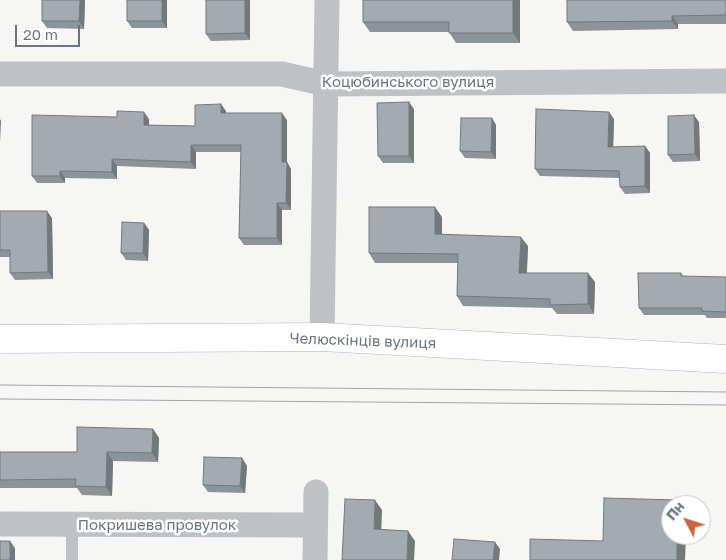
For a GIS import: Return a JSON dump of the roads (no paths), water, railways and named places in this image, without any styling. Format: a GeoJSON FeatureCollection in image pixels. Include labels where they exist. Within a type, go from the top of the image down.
{"type":"FeatureCollection","features":[{"type":"Feature","properties":{"kind":"main road","name":"Челюскінців вулиця"},"geometry":{"type":"LineString","coordinates":[[0,340],[322,337],[726,359]]}},
{"type":"Feature","properties":{"kind":"street"},"geometry":{"type":"LineString","coordinates":[[322,337],[327,0]]}},
{"type":"Feature","properties":{"kind":"street","name":"Коцюбинського вулиця"},"geometry":{"type":"LineString","coordinates":[[0,74],[282,74],[326,84],[726,81]]}},
{"type":"Feature","properties":{"kind":"street"},"geometry":{"type":"LineString","coordinates":[[315,560],[316,492]]}},
{"type":"Feature","properties":{"kind":"street","name":"Покришева провулок"},"geometry":{"type":"LineString","coordinates":[[0,524],[315,524]]}},
{"type":"Feature","properties":{"kind":"lane"},"geometry":{"type":"LineString","coordinates":[[72,525],[72,560]]}},
{"type":"Feature","properties":{"kind":"tram line"},"geometry":{"type":"LineString","coordinates":[[0,385],[726,392]]}},
{"type":"Feature","properties":{"kind":"tram line"},"geometry":{"type":"LineString","coordinates":[[0,399],[726,405]]}}]}
